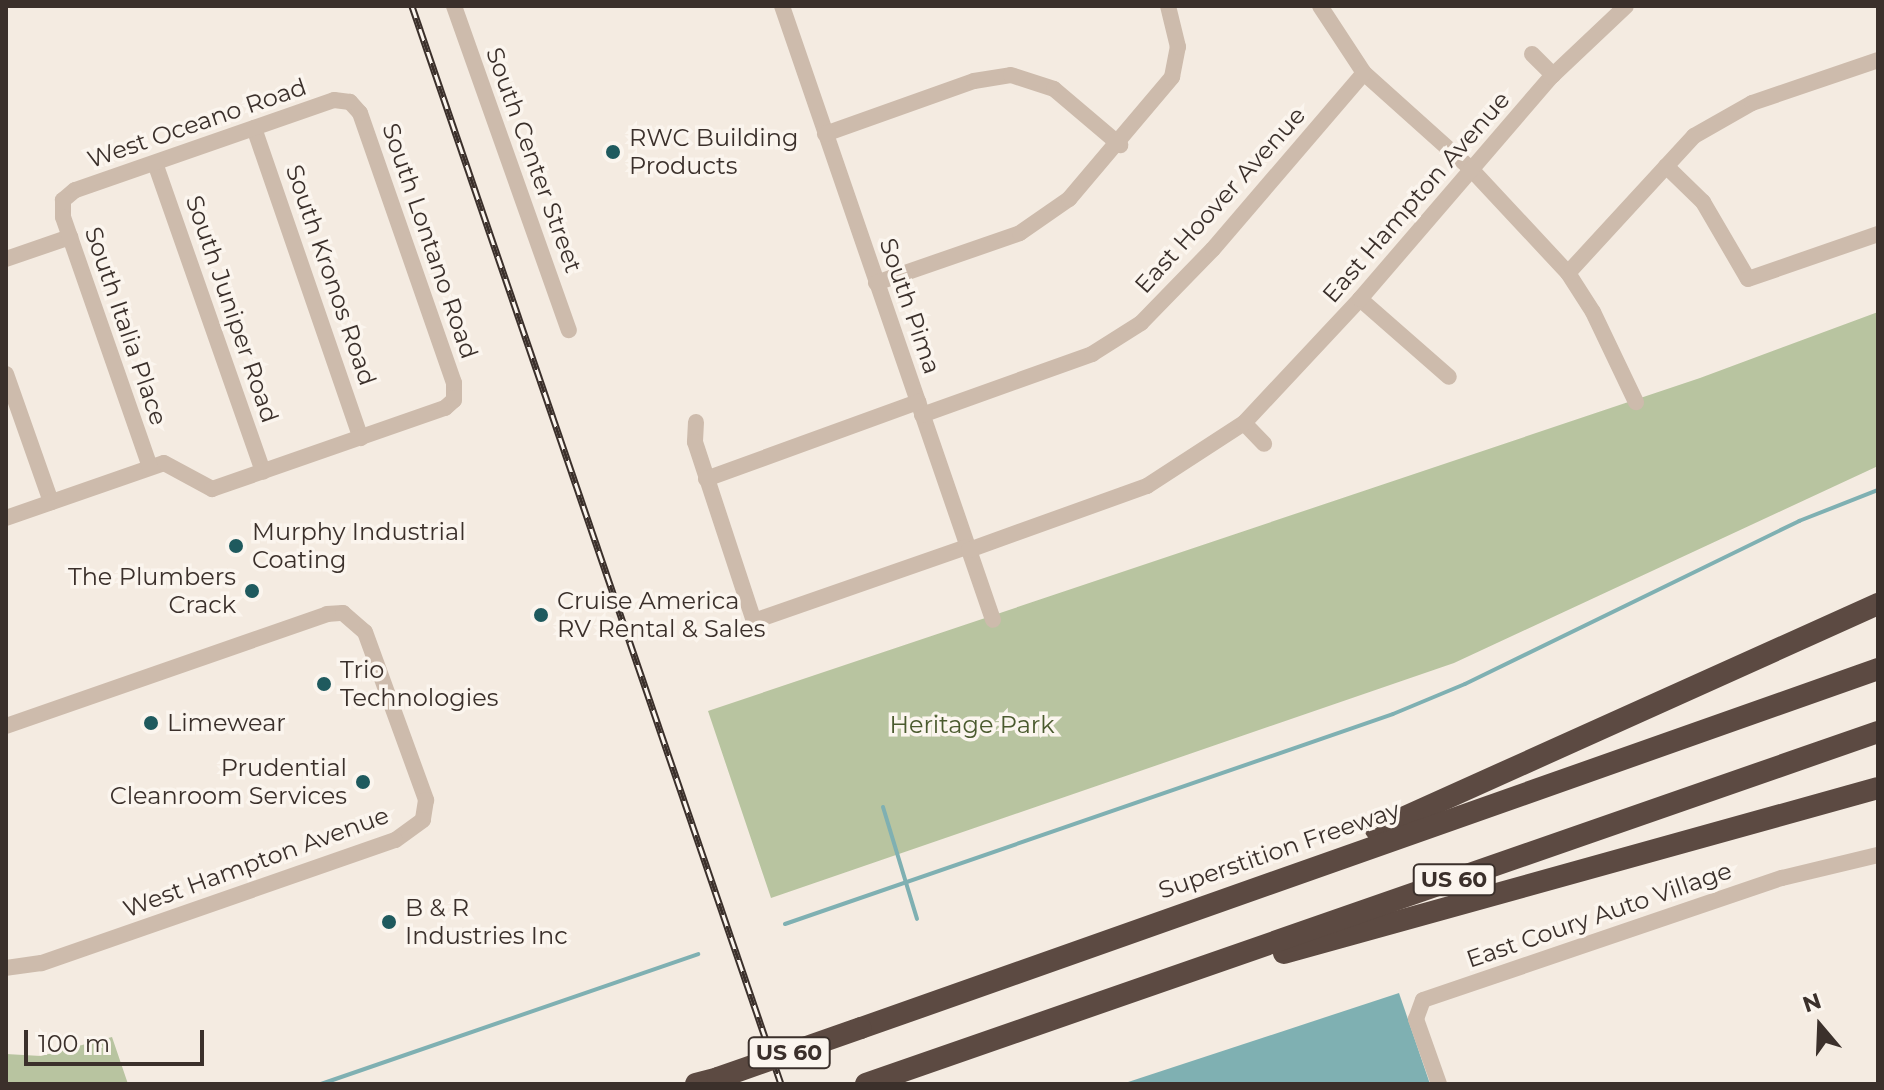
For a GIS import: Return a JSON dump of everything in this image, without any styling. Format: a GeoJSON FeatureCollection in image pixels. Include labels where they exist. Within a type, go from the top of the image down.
{"type":"FeatureCollection","features":[{"type":"Feature","properties":{"kind":"highway"},"geometry":{"type":"LineString","coordinates":[[1239,891],[1878,604]]}},
{"type":"Feature","properties":{"kind":"highway","name":"Superstition Freeway"},"geometry":{"type":"LineString","coordinates":[[704,1082],[1239,891],[1878,669]]}},
{"type":"Feature","properties":{"kind":"highway","name":"US 60"},"geometry":{"type":"LineString","coordinates":[[874,1081],[1878,732]]}},
{"type":"Feature","properties":{"kind":"highway"},"geometry":{"type":"LineString","coordinates":[[1029,1027],[1622,855],[1878,788]]}},
{"type":"Feature","properties":{"kind":"street","name":"South Center Street"},"geometry":{"type":"LineString","coordinates":[[454,6],[569,330]]}},
{"type":"Feature","properties":{"kind":"street","name":"South Pima"},"geometry":{"type":"LineString","coordinates":[[782,6],[993,620]]}},
{"type":"Feature","properties":{"kind":"street"},"geometry":{"type":"LineString","coordinates":[[876,283],[1042,221],[1120,145],[1172,77],[1178,47],[1168,6]]}},
{"type":"Feature","properties":{"kind":"street"},"geometry":{"type":"LineString","coordinates":[[1320,6],[1364,73],[1471,169],[1568,273],[1593,312],[1636,402]]}},
{"type":"Feature","properties":{"kind":"street","name":"East Hampton Avenue"},"geometry":{"type":"LineString","coordinates":[[706,479],[754,621],[1147,486],[1244,423],[1360,299],[1553,75],[1626,6]]}},
{"type":"Feature","properties":{"kind":"street"},"geometry":{"type":"LineString","coordinates":[[1532,54],[1553,75]]}},
{"type":"Feature","properties":{"kind":"street"},"geometry":{"type":"LineString","coordinates":[[1568,273],[1694,136],[1740,109],[1878,60]]}},
{"type":"Feature","properties":{"kind":"street","name":"East Hoover Avenue"},"geometry":{"type":"LineString","coordinates":[[706,479],[1092,354],[1141,323],[1213,249],[1364,73]]}},
{"type":"Feature","properties":{"kind":"street"},"geometry":{"type":"LineString","coordinates":[[825,134],[974,81],[1011,75],[1054,89],[1120,145]]}},
{"type":"Feature","properties":{"kind":"street","name":"West Oceano Road"},"geometry":{"type":"LineString","coordinates":[[63,200],[75,190],[334,100],[350,102]]}},
{"type":"Feature","properties":{"kind":"street","name":"South Lontano Road"},"geometry":{"type":"LineString","coordinates":[[350,102],[360,113],[454,383],[454,400],[445,408],[361,438]]}},
{"type":"Feature","properties":{"kind":"street","name":"South Kronos Road"},"geometry":{"type":"LineString","coordinates":[[254,128],[361,438]]}},
{"type":"Feature","properties":{"kind":"street","name":"South Juniper Road"},"geometry":{"type":"LineString","coordinates":[[155,163],[263,472]]}},
{"type":"Feature","properties":{"kind":"street"},"geometry":{"type":"LineString","coordinates":[[1666,166],[1709,211],[1748,279],[1878,234]]}},
{"type":"Feature","properties":{"kind":"street","name":"South Italia Place"},"geometry":{"type":"LineString","coordinates":[[63,200],[70,237],[150,467]]}},
{"type":"Feature","properties":{"kind":"street"},"geometry":{"type":"LineString","coordinates":[[6,259],[70,237]]}},
{"type":"Feature","properties":{"kind":"street"},"geometry":{"type":"LineString","coordinates":[[1360,299],[1449,377]]}},
{"type":"Feature","properties":{"kind":"street"},"geometry":{"type":"LineString","coordinates":[[6,374],[51,502]]}},
{"type":"Feature","properties":{"kind":"street"},"geometry":{"type":"LineString","coordinates":[[696,422],[695,442],[706,479]]}},
{"type":"Feature","properties":{"kind":"street"},"geometry":{"type":"LineString","coordinates":[[1244,423],[1264,444]]}},
{"type":"Feature","properties":{"kind":"street"},"geometry":{"type":"LineString","coordinates":[[6,518],[164,463],[212,489],[361,438]]}},
{"type":"Feature","properties":{"kind":"street","name":"West Hampton Avenue"},"geometry":{"type":"LineString","coordinates":[[6,726],[327,614],[343,613],[365,632],[426,800],[423,820],[410,832],[41,963],[6,968]]}},
{"type":"Feature","properties":{"kind":"street","name":"East Coury Auto Village"},"geometry":{"type":"LineString","coordinates":[[1439,1084],[1416,1019],[1423,1000],[1782,878],[1878,855]]}},
{"type":"Feature","properties":{"kind":"green space","name":"Heritage Park"},"geometry":{"type":"Polygon","coordinates":[[[1878,312],[1878,466],[1454,663],[771,898],[708,711],[1700,378],[1878,312]]]}},
{"type":"Feature","properties":{"kind":"green space"},"geometry":{"type":"Polygon","coordinates":[[[112,1037],[128,1084],[6,1084],[6,1054],[41,1056],[112,1037]]]}},
{"type":"Feature","properties":{"kind":"water"},"geometry":{"type":"Polygon","coordinates":[[[1399,993],[1430,1084],[1122,1084],[1399,993]]]}},
{"type":"Feature","properties":{"kind":"waterway"},"geometry":{"type":"LineString","coordinates":[[785,924],[1393,714],[1465,684],[1799,521],[1878,490]]}},
{"type":"Feature","properties":{"kind":"waterway"},"geometry":{"type":"LineString","coordinates":[[883,807],[917,919]]}},
{"type":"Feature","properties":{"kind":"waterway"},"geometry":{"type":"LineString","coordinates":[[321,1084],[698,954]]}},
{"type":"Feature","properties":{"kind":"railway"},"geometry":{"type":"LineString","coordinates":[[412,6],[781,1084]]}},
{"type":"Feature","properties":{"kind":"place","name":"RWC Building Products"},"geometry":{"type":"Point","coordinates":[613,152]}},
{"type":"Feature","properties":{"kind":"place","name":"Murphy Industrial Coating"},"geometry":{"type":"Point","coordinates":[236,546]}},
{"type":"Feature","properties":{"kind":"place","name":"The Plumbers Crack"},"geometry":{"type":"Point","coordinates":[252,591]}},
{"type":"Feature","properties":{"kind":"place","name":"Cruise America RV Rental & Sales"},"geometry":{"type":"Point","coordinates":[541,615]}},
{"type":"Feature","properties":{"kind":"place","name":"Trio Technologies"},"geometry":{"type":"Point","coordinates":[324,684]}},
{"type":"Feature","properties":{"kind":"place","name":"Limewear"},"geometry":{"type":"Point","coordinates":[151,723]}},
{"type":"Feature","properties":{"kind":"place","name":"Prudential Cleanroom Services"},"geometry":{"type":"Point","coordinates":[363,782]}},
{"type":"Feature","properties":{"kind":"place","name":"B & R Industries Inc"},"geometry":{"type":"Point","coordinates":[389,922]}}]}
